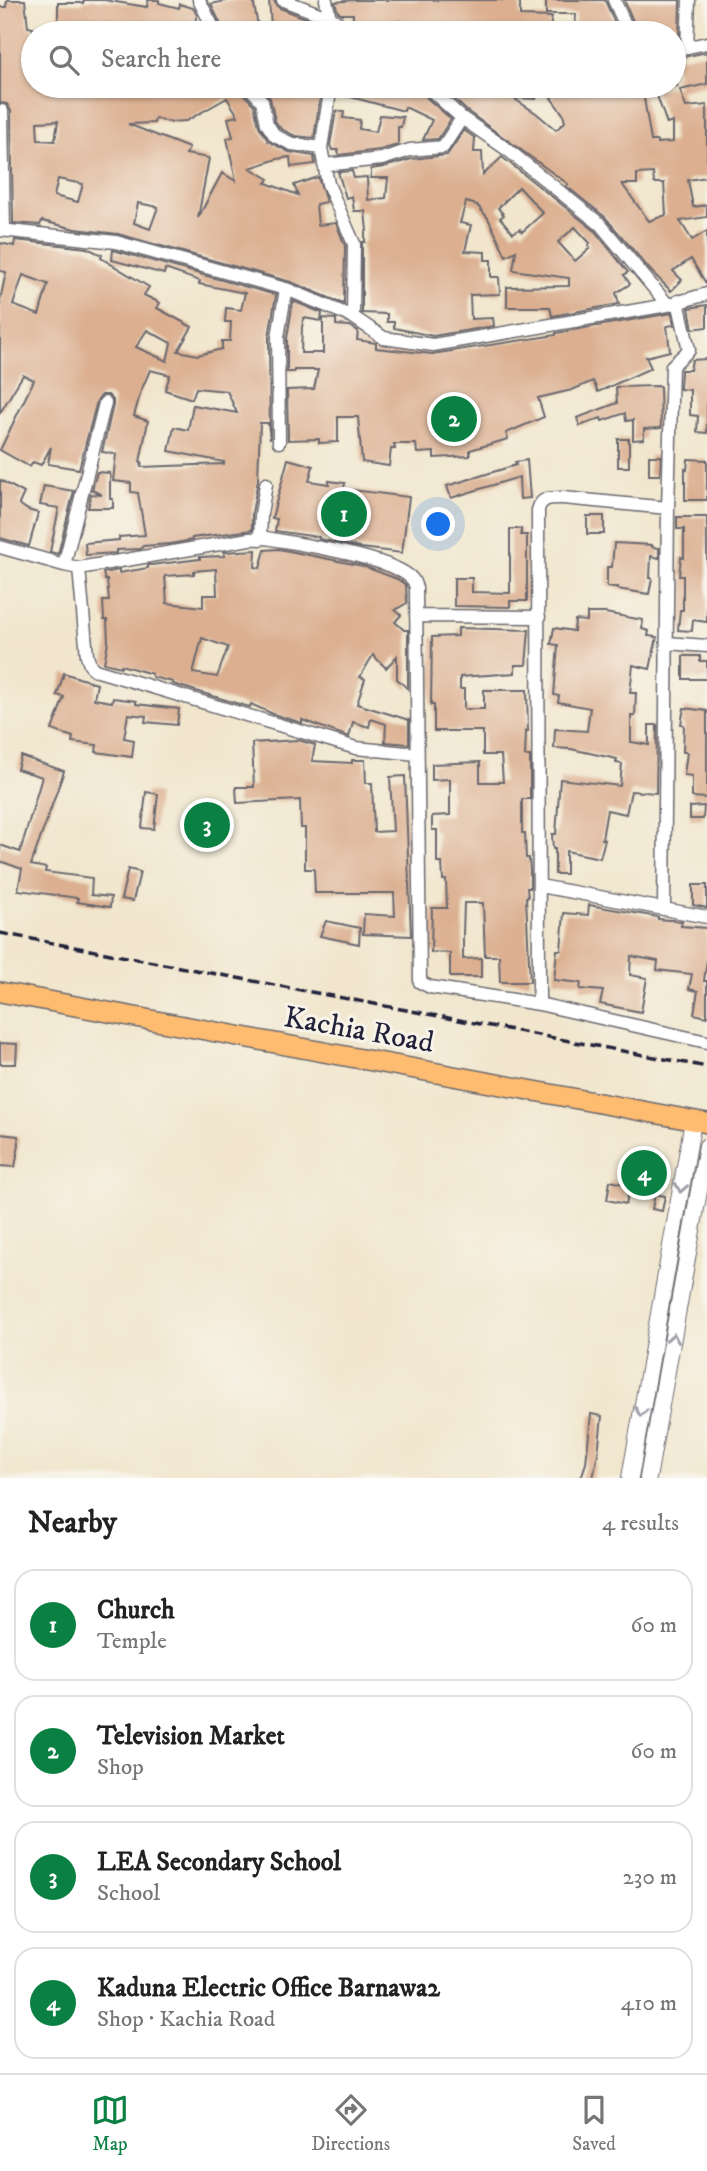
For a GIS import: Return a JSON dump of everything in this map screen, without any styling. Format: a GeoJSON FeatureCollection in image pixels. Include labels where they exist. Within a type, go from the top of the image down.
{"type":"FeatureCollection","features":[{"type":"Feature","properties":{"kind":"main road","name":"Kachia Road"},"geometry":{"type":"LineString","coordinates":[[0,992],[700,1122]]}},
{"type":"Feature","properties":{"kind":"street"},"geometry":{"type":"LineString","coordinates":[[199,0],[210,21]]}},
{"type":"Feature","properties":{"kind":"street"},"geometry":{"type":"LineString","coordinates":[[283,0],[328,21]]}},
{"type":"Feature","properties":{"kind":"street"},"geometry":{"type":"LineString","coordinates":[[326,0],[334,21]]}},
{"type":"Feature","properties":{"kind":"street"},"geometry":{"type":"LineString","coordinates":[[614,0],[624,21]]}},
{"type":"Feature","properties":{"kind":"street"},"geometry":{"type":"LineString","coordinates":[[685,21],[689,0]]}},
{"type":"Feature","properties":{"kind":"street"},"geometry":{"type":"LineString","coordinates":[[686,48],[707,43]]}},
{"type":"Feature","properties":{"kind":"street"},"geometry":{"type":"LineString","coordinates":[[259,98],[267,124],[275,136],[292,145],[321,148]]}},
{"type":"Feature","properties":{"kind":"street"},"geometry":{"type":"LineString","coordinates":[[329,98],[321,148],[328,184],[354,244],[352,317]]}},
{"type":"Feature","properties":{"kind":"street"},"geometry":{"type":"LineString","coordinates":[[439,98],[461,118],[508,149],[600,224],[673,303],[689,350],[672,366],[664,909]]}},
{"type":"Feature","properties":{"kind":"street"},"geometry":{"type":"LineString","coordinates":[[2,111],[2,230],[116,242],[286,289],[352,317],[384,338],[433,345],[673,303],[707,294]]}},
{"type":"Feature","properties":{"kind":"street"},"geometry":{"type":"LineString","coordinates":[[324,165],[382,159],[410,150],[443,147],[461,118]]}},
{"type":"Feature","properties":{"kind":"street"},"geometry":{"type":"LineString","coordinates":[[279,442],[278,337],[286,289]]}},
{"type":"Feature","properties":{"kind":"street"},"geometry":{"type":"LineString","coordinates":[[64,565],[105,402]]}},
{"type":"Feature","properties":{"kind":"street"},"geometry":{"type":"LineString","coordinates":[[260,539],[266,484]]}},
{"type":"Feature","properties":{"kind":"street"},"geometry":{"type":"LineString","coordinates":[[539,1004],[538,510],[540,503],[546,498],[668,508]]}},
{"type":"Feature","properties":{"kind":"street"},"geometry":{"type":"LineString","coordinates":[[0,547],[79,568],[267,538],[376,560],[406,574],[413,580],[416,588],[420,982],[430,987],[539,1004],[707,1042]]}},
{"type":"Feature","properties":{"kind":"street"},"geometry":{"type":"LineString","coordinates":[[79,568],[87,656],[95,670],[356,748],[417,754]]}},
{"type":"Feature","properties":{"kind":"street"},"geometry":{"type":"LineString","coordinates":[[416,616],[539,617]]}},
{"type":"Feature","properties":{"kind":"street"},"geometry":{"type":"LineString","coordinates":[[667,643],[707,646]]}},
{"type":"Feature","properties":{"kind":"street"},"geometry":{"type":"LineString","coordinates":[[540,886],[707,917]]}},
{"type":"Feature","properties":{"kind":"street"},"geometry":{"type":"LineString","coordinates":[[630,1478],[700,1122]]}},
{"type":"Feature","properties":{"kind":"street"},"geometry":{"type":"LineString","coordinates":[[648,1478],[707,1146]]}},
{"type":"Feature","properties":{"kind":"building"},"geometry":{"type":"Polygon","coordinates":[[[7,0],[25,0],[27,21],[21,21],[21,98],[227,98],[248,98],[254,105],[259,126],[268,141],[289,152],[314,156],[315,164],[291,167],[290,157],[250,168],[269,179],[266,183],[298,195],[294,185],[318,177],[326,202],[316,204],[318,225],[336,223],[345,246],[344,304],[291,282],[118,234],[75,229],[42,221],[40,225],[13,223],[11,111],[7,104],[0,103],[0,7],[6,7],[7,0]],[[227,98],[186,121],[168,122],[155,118],[154,123],[128,124],[189,148],[186,154],[209,158],[198,218],[222,173],[236,181],[227,138],[233,137],[228,118],[238,116],[227,98]],[[58,121],[37,122],[38,140],[55,141],[58,121]],[[58,179],[54,196],[78,202],[83,184],[58,179]],[[138,203],[134,223],[150,229],[158,207],[138,203]]]}},
{"type":"Feature","properties":{"kind":"building"},"geometry":{"type":"Polygon","coordinates":[[[84,0],[104,0],[147,7],[148,0],[159,0],[159,3],[179,8],[180,4],[193,8],[197,15],[195,21],[58,21],[58,3],[83,3],[84,0]]]}},
{"type":"Feature","properties":{"kind":"building"},"geometry":{"type":"Polygon","coordinates":[[[230,0],[253,0],[257,21],[219,21],[211,4],[230,0]]]}},
{"type":"Feature","properties":{"kind":"building"},"geometry":{"type":"Polygon","coordinates":[[[269,0],[274,0],[280,8],[313,21],[271,21],[269,0]]]}},
{"type":"Feature","properties":{"kind":"building"},"geometry":{"type":"Polygon","coordinates":[[[520,0],[520,16],[552,17],[551,21],[353,21],[353,14],[338,12],[335,2],[520,0]]]}},
{"type":"Feature","properties":{"kind":"building"},"geometry":{"type":"Polygon","coordinates":[[[546,0],[605,0],[614,21],[576,21],[576,14],[546,14],[546,0]]]}},
{"type":"Feature","properties":{"kind":"building"},"geometry":{"type":"Polygon","coordinates":[[[624,0],[680,0],[679,21],[633,21],[624,0]]]}},
{"type":"Feature","properties":{"kind":"building"},"geometry":{"type":"Polygon","coordinates":[[[707,52],[707,84],[686,89],[686,56],[707,52]]]}},
{"type":"Feature","properties":{"kind":"building"},"geometry":{"type":"Polygon","coordinates":[[[270,98],[320,98],[314,138],[295,136],[281,129],[275,121],[270,98]]]}},
{"type":"Feature","properties":{"kind":"building"},"geometry":{"type":"Polygon","coordinates":[[[354,98],[427,98],[451,119],[438,139],[423,140],[432,120],[405,107],[404,111],[354,98]]]}},
{"type":"Feature","properties":{"kind":"building"},"geometry":{"type":"Polygon","coordinates":[[[453,98],[513,98],[556,130],[565,122],[563,114],[551,98],[644,98],[651,141],[673,142],[673,122],[667,124],[658,98],[683,98],[686,107],[707,105],[707,177],[688,180],[693,207],[707,205],[707,217],[680,221],[692,240],[707,231],[707,285],[691,259],[673,271],[682,280],[671,291],[605,217],[566,186],[568,184],[453,98]],[[653,173],[637,174],[637,184],[622,184],[649,221],[666,215],[664,183],[654,183],[653,173]]]}},
{"type":"Feature","properties":{"kind":"building"},"geometry":{"type":"Polygon","coordinates":[[[336,111],[344,112],[343,118],[360,120],[359,129],[376,132],[380,115],[403,117],[401,127],[398,127],[398,145],[339,155],[338,150],[332,150],[330,145],[336,111]]]}},
{"type":"Feature","properties":{"kind":"building"},"geometry":{"type":"Polygon","coordinates":[[[464,130],[475,138],[474,152],[482,152],[483,175],[502,157],[594,230],[628,272],[624,275],[630,284],[616,293],[619,304],[552,316],[550,307],[507,307],[507,287],[569,286],[569,278],[513,270],[516,251],[506,256],[488,218],[477,205],[466,202],[460,223],[471,225],[465,251],[485,252],[485,260],[491,260],[491,277],[499,277],[500,294],[470,295],[471,319],[493,318],[494,326],[433,336],[394,328],[394,322],[387,322],[387,314],[362,313],[362,242],[365,242],[367,231],[365,211],[354,211],[352,196],[346,198],[338,172],[352,171],[354,178],[367,177],[368,200],[386,198],[388,178],[371,178],[371,169],[412,159],[447,155],[464,130]],[[519,187],[498,208],[504,215],[500,218],[513,233],[520,229],[522,232],[543,213],[519,187]],[[575,227],[558,242],[575,261],[590,248],[590,243],[575,227]]]}},
{"type":"Feature","properties":{"kind":"building"},"geometry":{"type":"Polygon","coordinates":[[[15,240],[87,248],[102,255],[101,258],[149,287],[144,295],[160,303],[157,308],[192,327],[178,351],[198,355],[222,349],[222,341],[230,341],[231,322],[225,322],[226,308],[241,310],[245,293],[199,284],[200,281],[165,269],[164,274],[112,260],[113,250],[276,295],[269,337],[270,439],[268,423],[260,423],[258,480],[252,530],[143,546],[141,549],[116,550],[116,553],[86,555],[85,543],[145,535],[138,493],[131,492],[131,483],[113,481],[116,454],[102,452],[113,405],[113,400],[108,395],[102,395],[97,401],[79,469],[48,464],[51,447],[41,465],[33,462],[30,467],[0,450],[34,380],[23,375],[0,413],[0,300],[6,272],[0,271],[0,243],[14,246],[15,240]],[[23,275],[13,305],[39,315],[48,284],[23,275]],[[147,330],[136,347],[167,361],[171,343],[147,330]],[[150,370],[134,416],[148,421],[141,467],[224,464],[169,451],[174,427],[188,430],[193,405],[237,413],[227,391],[196,388],[192,399],[165,390],[170,375],[150,370]]]}},
{"type":"Feature","properties":{"kind":"building"},"geometry":{"type":"Polygon","coordinates":[[[293,301],[322,313],[321,321],[304,318],[301,353],[323,353],[323,318],[336,319],[336,325],[350,326],[358,331],[357,340],[376,343],[376,348],[432,354],[556,335],[672,313],[674,325],[667,326],[670,351],[646,357],[651,368],[598,392],[593,381],[572,390],[538,398],[544,417],[506,433],[508,439],[470,450],[470,456],[434,458],[434,452],[417,453],[416,444],[394,444],[389,466],[362,462],[358,417],[338,417],[338,442],[319,443],[319,439],[288,440],[287,390],[314,389],[318,370],[287,372],[287,338],[293,301]]]}},
{"type":"Feature","properties":{"kind":"building"},"geometry":{"type":"Polygon","coordinates":[[[707,305],[707,327],[693,329],[689,308],[707,305]]]}},
{"type":"Feature","properties":{"kind":"building"},"geometry":{"type":"Polygon","coordinates":[[[707,359],[707,433],[697,432],[698,416],[690,415],[690,390],[680,389],[681,370],[690,370],[692,360],[707,359]]]}},
{"type":"Feature","properties":{"kind":"building"},"geometry":{"type":"Polygon","coordinates":[[[660,386],[661,428],[644,429],[644,439],[633,440],[633,420],[626,421],[625,413],[580,426],[577,418],[617,403],[616,387],[660,386]]]}},
{"type":"Feature","properties":{"kind":"building"},"geometry":{"type":"Polygon","coordinates":[[[618,439],[629,439],[629,467],[618,467],[618,439]]]}},
{"type":"Feature","properties":{"kind":"building"},"geometry":{"type":"Polygon","coordinates":[[[649,456],[661,456],[660,475],[649,475],[649,456]]]}},
{"type":"Feature","properties":{"kind":"building"},"geometry":{"type":"Polygon","coordinates":[[[288,459],[313,466],[309,481],[345,483],[344,489],[409,497],[402,553],[275,531],[277,519],[272,518],[288,459]]]}},
{"type":"Feature","properties":{"kind":"building"},"geometry":{"type":"Polygon","coordinates":[[[688,459],[707,460],[707,500],[685,500],[685,469],[687,470],[688,459]]]}},
{"type":"Feature","properties":{"kind":"building"},"geometry":{"type":"Polygon","coordinates":[[[527,460],[530,498],[520,499],[519,477],[451,498],[447,486],[527,460]]]}},
{"type":"Feature","properties":{"kind":"building"},"geometry":{"type":"Polygon","coordinates":[[[97,472],[110,473],[110,499],[113,499],[113,508],[88,508],[91,494],[102,495],[92,490],[97,472]]]}},
{"type":"Feature","properties":{"kind":"building"},"geometry":{"type":"Polygon","coordinates":[[[0,480],[24,493],[19,504],[38,513],[29,546],[0,538],[0,480]]]}},
{"type":"Feature","properties":{"kind":"building"},"geometry":{"type":"Polygon","coordinates":[[[44,486],[74,491],[58,554],[50,552],[59,508],[40,505],[44,486]]]}},
{"type":"Feature","properties":{"kind":"building"},"geometry":{"type":"Polygon","coordinates":[[[587,516],[604,516],[604,534],[587,534],[587,516]]]}},
{"type":"Feature","properties":{"kind":"building"},"geometry":{"type":"Polygon","coordinates":[[[677,517],[707,517],[707,622],[693,620],[692,631],[678,630],[680,610],[683,610],[683,576],[679,576],[681,557],[684,558],[684,529],[677,529],[677,517]]]}},
{"type":"Feature","properties":{"kind":"building"},"geometry":{"type":"Polygon","coordinates":[[[510,529],[521,529],[521,535],[527,535],[527,601],[510,601],[510,607],[454,606],[454,578],[472,578],[472,592],[510,593],[510,529]]]}},
{"type":"Feature","properties":{"kind":"building"},"geometry":{"type":"Polygon","coordinates":[[[614,543],[652,545],[659,548],[659,558],[651,556],[652,578],[649,594],[607,587],[607,567],[612,567],[614,543]]]}},
{"type":"Feature","properties":{"kind":"building"},"geometry":{"type":"Polygon","coordinates":[[[279,549],[363,566],[406,585],[407,603],[395,610],[401,615],[395,622],[408,630],[408,689],[397,679],[397,656],[386,668],[373,655],[360,677],[365,679],[357,704],[409,720],[409,744],[385,742],[386,724],[371,719],[369,727],[353,722],[349,737],[302,720],[302,723],[273,714],[251,704],[250,707],[173,684],[152,677],[152,674],[104,663],[108,642],[103,601],[109,601],[107,580],[103,573],[119,570],[119,573],[148,568],[148,565],[200,557],[225,556],[224,552],[256,550],[255,567],[260,568],[265,550],[279,549]],[[216,569],[165,576],[167,603],[203,607],[203,595],[217,595],[216,569]],[[202,638],[193,673],[217,677],[228,647],[202,638]]]}},
{"type":"Feature","properties":{"kind":"building"},"geometry":{"type":"Polygon","coordinates":[[[587,613],[605,613],[643,620],[642,629],[649,631],[648,636],[657,637],[650,669],[633,665],[630,693],[636,693],[635,716],[631,716],[631,742],[649,745],[649,725],[657,725],[656,793],[631,791],[626,814],[607,810],[602,839],[605,840],[600,858],[566,851],[566,874],[555,874],[552,834],[556,834],[560,779],[620,786],[622,764],[616,763],[617,759],[554,748],[555,729],[587,731],[590,708],[558,702],[559,696],[554,695],[558,645],[551,644],[554,628],[574,631],[575,620],[587,621],[587,613]]]}},
{"type":"Feature","properties":{"kind":"building"},"geometry":{"type":"Polygon","coordinates":[[[458,628],[529,630],[526,665],[515,665],[515,673],[460,677],[460,689],[464,689],[464,709],[484,709],[484,690],[527,690],[528,731],[525,756],[530,756],[530,799],[522,799],[522,833],[525,833],[526,858],[529,858],[530,871],[530,888],[527,888],[526,897],[530,982],[500,982],[499,956],[485,956],[483,903],[464,903],[463,934],[463,959],[481,958],[481,977],[450,977],[450,953],[431,952],[432,908],[447,908],[446,880],[443,880],[442,862],[437,862],[437,830],[432,830],[432,816],[450,815],[450,779],[432,780],[432,764],[480,762],[480,782],[503,782],[501,755],[483,755],[483,731],[434,731],[434,705],[431,705],[432,637],[458,636],[458,628]]]}},
{"type":"Feature","properties":{"kind":"building"},"geometry":{"type":"Polygon","coordinates":[[[683,656],[700,656],[700,661],[707,661],[707,679],[683,679],[683,656]]]}},
{"type":"Feature","properties":{"kind":"building"},"geometry":{"type":"Polygon","coordinates":[[[64,673],[97,684],[94,699],[112,702],[113,698],[136,701],[136,704],[179,709],[177,725],[145,722],[146,716],[128,714],[124,738],[134,740],[132,757],[96,752],[97,745],[72,742],[73,737],[52,730],[64,697],[57,695],[64,673]]]}},
{"type":"Feature","properties":{"kind":"building"},"geometry":{"type":"Polygon","coordinates":[[[684,708],[707,711],[707,798],[692,797],[692,776],[684,775],[687,752],[683,752],[684,725],[681,724],[684,708]]]}},
{"type":"Feature","properties":{"kind":"building"},"geometry":{"type":"Polygon","coordinates":[[[298,740],[315,745],[312,761],[352,763],[352,760],[365,760],[366,783],[372,783],[374,832],[393,831],[390,777],[405,776],[411,936],[363,934],[364,914],[395,916],[394,893],[315,893],[314,869],[305,869],[305,828],[301,828],[300,800],[237,803],[236,787],[254,787],[252,743],[298,740]]]}},
{"type":"Feature","properties":{"kind":"building"},"geometry":{"type":"Polygon","coordinates":[[[21,756],[64,771],[31,865],[46,868],[45,872],[92,878],[91,895],[111,897],[110,907],[77,902],[78,898],[18,890],[22,869],[0,861],[0,845],[20,852],[42,777],[17,769],[21,756]]]}},
{"type":"Feature","properties":{"kind":"building"},"geometry":{"type":"Polygon","coordinates":[[[146,792],[158,794],[154,829],[142,828],[146,792]]]}},
{"type":"Feature","properties":{"kind":"building"},"geometry":{"type":"Polygon","coordinates":[[[704,806],[703,819],[690,819],[690,807],[704,806]]]}},
{"type":"Feature","properties":{"kind":"building"},"geometry":{"type":"Polygon","coordinates":[[[128,869],[140,872],[133,901],[121,899],[128,869]]]}},
{"type":"Feature","properties":{"kind":"building"},"geometry":{"type":"Polygon","coordinates":[[[693,885],[707,885],[707,908],[693,905],[693,885]]]}},
{"type":"Feature","properties":{"kind":"building"},"geometry":{"type":"Polygon","coordinates":[[[589,905],[682,921],[681,926],[707,928],[704,981],[707,981],[707,1017],[694,1014],[698,991],[689,989],[692,974],[657,970],[658,961],[631,956],[630,975],[647,978],[641,1012],[600,1004],[603,991],[580,989],[581,983],[554,980],[557,950],[561,950],[564,913],[588,915],[589,905]]]}},
{"type":"Feature","properties":{"kind":"building"},"geometry":{"type":"Polygon","coordinates":[[[326,921],[360,928],[359,944],[320,936],[326,921]]]}},
{"type":"Feature","properties":{"kind":"building"},"geometry":{"type":"Polygon","coordinates":[[[0,1043],[17,1044],[16,1064],[0,1064],[0,1043]]]}},
{"type":"Feature","properties":{"kind":"building"},"geometry":{"type":"Polygon","coordinates":[[[0,1134],[18,1136],[15,1167],[0,1166],[0,1134]]]}},
{"type":"Feature","properties":{"kind":"building"},"geometry":{"type":"Polygon","coordinates":[[[610,1181],[630,1185],[626,1204],[607,1200],[610,1181]]]}},
{"type":"Feature","properties":{"kind":"building"},"geometry":{"type":"Polygon","coordinates":[[[655,1194],[665,1196],[662,1211],[652,1209],[655,1194]]]}},
{"type":"Feature","properties":{"kind":"building"},"geometry":{"type":"Polygon","coordinates":[[[591,1414],[602,1416],[598,1454],[593,1478],[581,1478],[586,1463],[591,1414]]]}},
{"type":"Feature","properties":{"kind":"railway"},"geometry":{"type":"LineString","coordinates":[[0,933],[707,1067]]}},
{"type":"Feature","properties":{"kind":"place","name":"Television Market"},"geometry":{"type":"Point","coordinates":[454,419]}},
{"type":"Feature","properties":{"kind":"place","name":"Church"},"geometry":{"type":"Point","coordinates":[344,514]}},
{"type":"Feature","properties":{"kind":"place","name":"LEA Secondary School"},"geometry":{"type":"Point","coordinates":[207,825]}},
{"type":"Feature","properties":{"kind":"place","name":"Kaduna Electric Office Barnawa2"},"geometry":{"type":"Point","coordinates":[644,1173]}}]}
